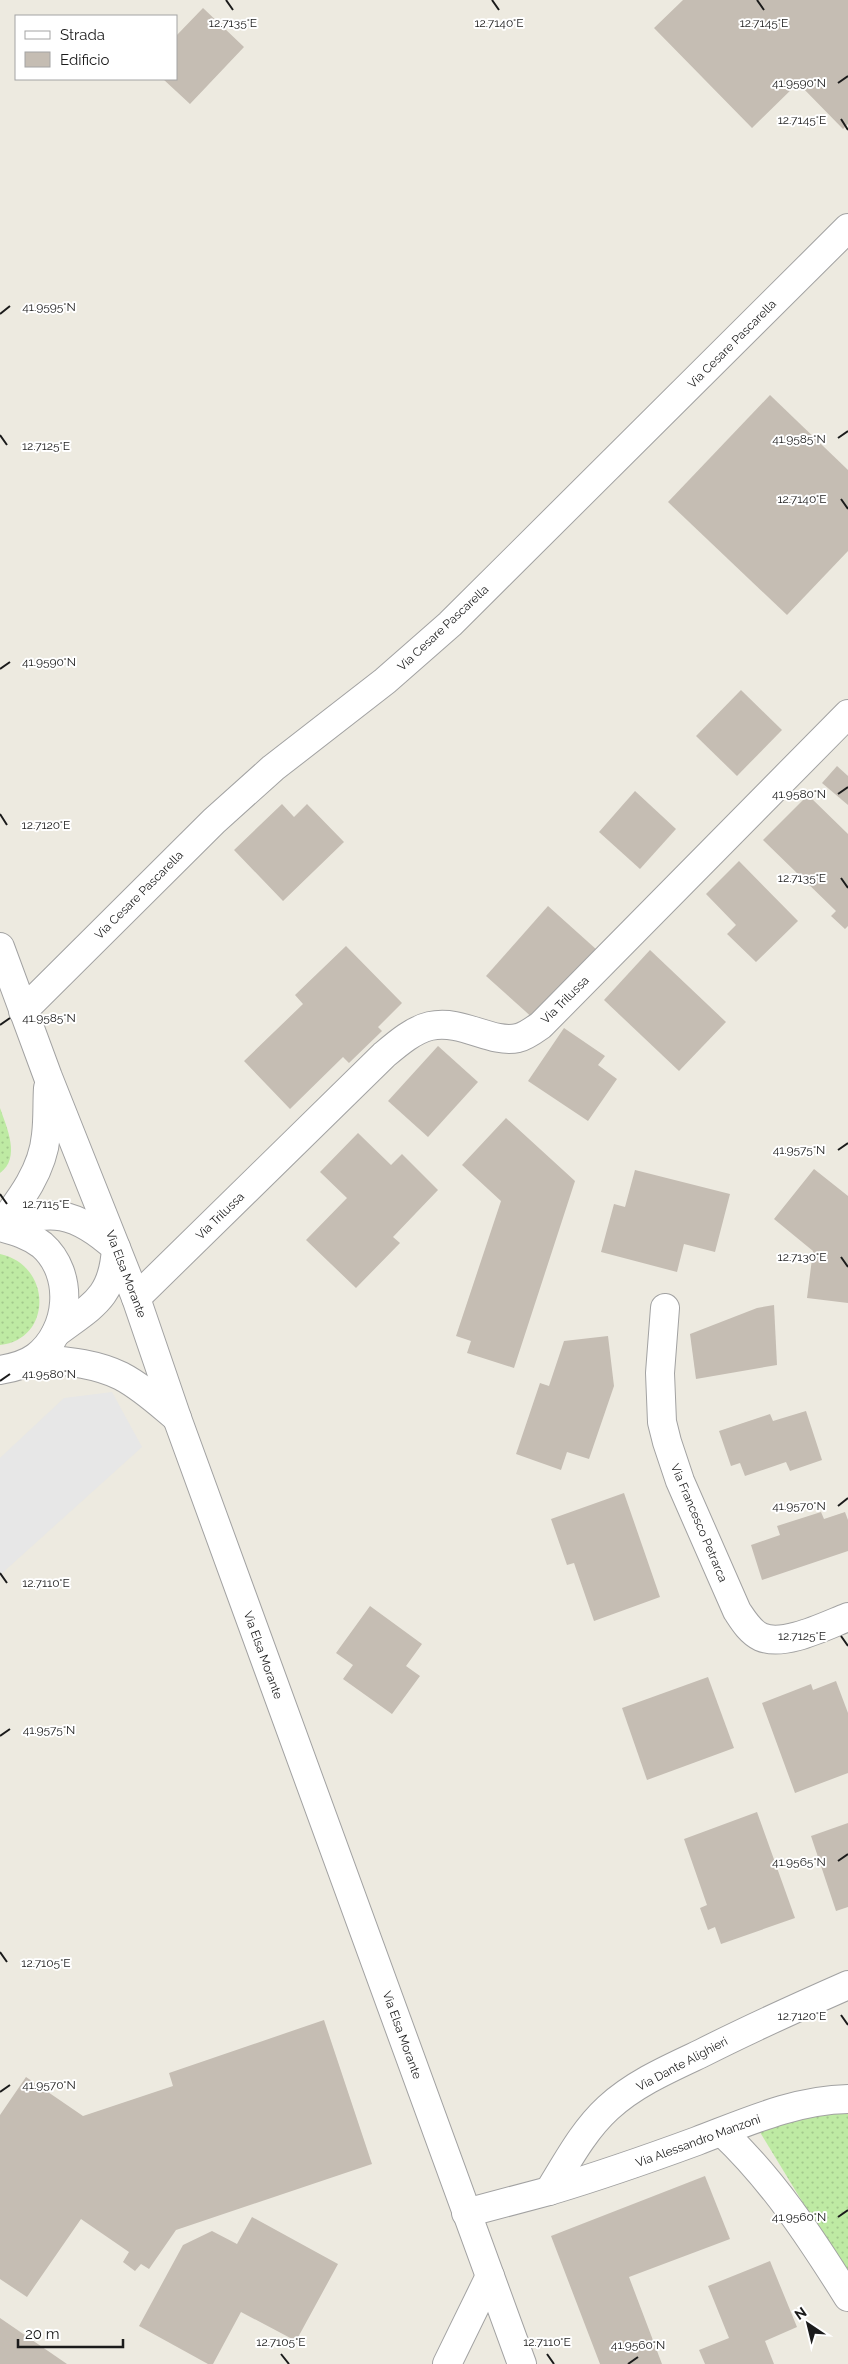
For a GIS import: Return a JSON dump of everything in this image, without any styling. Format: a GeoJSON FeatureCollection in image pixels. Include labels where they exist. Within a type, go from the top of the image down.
{"type":"FeatureCollection","features":[{"type":"Feature","properties":{"kind":"street","name":"Via Cesare Pascarella"},"geometry":{"type":"LineString","coordinates":[[23,1010],[221,815],[273,768],[385,681],[450,624],[848,228]]}},
{"type":"Feature","properties":{"kind":"street","name":"Via Trilussa"},"geometry":{"type":"LineString","coordinates":[[136,1298],[384,1055],[404,1039],[428,1027],[442,1025],[468,1028],[493,1037],[518,1038],[541,1024],[848,714]]}},
{"type":"Feature","properties":{"kind":"street","name":"Via Elsa Morante"},"geometry":{"type":"LineString","coordinates":[[0,947],[48,1077],[136,1298],[177,1418],[522,2364]]}},
{"type":"Feature","properties":{"kind":"street"},"geometry":{"type":"LineString","coordinates":[[0,1226],[32,1180],[41,1158],[46,1136],[48,1077]]}},
{"type":"Feature","properties":{"kind":"street"},"geometry":{"type":"LineString","coordinates":[[0,1226],[31,1216],[58,1215],[84,1224],[116,1248],[115,1267],[107,1289],[89,1308],[56,1333],[35,1358],[17,1367],[0,1370]]}},
{"type":"Feature","properties":{"kind":"street"},"geometry":{"type":"LineString","coordinates":[[0,1226],[22,1233],[42,1246],[57,1265],[64,1287],[64,1311],[56,1333]]}},
{"type":"Feature","properties":{"kind":"street","name":"Via Francesco Petrarca"},"geometry":{"type":"LineString","coordinates":[[665,1308],[660,1373],[661,1413],[665,1435],[680,1481],[737,1611],[750,1630],[760,1637],[772,1640],[797,1636],[848,1618]]}},
{"type":"Feature","properties":{"kind":"street"},"geometry":{"type":"LineString","coordinates":[[35,1358],[86,1365],[120,1376],[138,1386],[177,1418]]}},
{"type":"Feature","properties":{"kind":"street","name":"Via Dante Alighieri"},"geometry":{"type":"LineString","coordinates":[[549,2191],[585,2133],[603,2112],[622,2096],[648,2080],[710,2048],[848,1985]]}},
{"type":"Feature","properties":{"kind":"street","name":"Via Alessandro Manzoni"},"geometry":{"type":"LineString","coordinates":[[549,2191],[626,2167],[804,2104],[848,2099]]}},
{"type":"Feature","properties":{"kind":"street"},"geometry":{"type":"LineString","coordinates":[[722,2132],[752,2161],[775,2189],[848,2297]]}},
{"type":"Feature","properties":{"kind":"street"},"geometry":{"type":"LineString","coordinates":[[466,2212],[549,2191]]}},
{"type":"Feature","properties":{"kind":"street"},"geometry":{"type":"LineString","coordinates":[[447,2364],[490,2276]]}},
{"type":"Feature","properties":{"kind":"green space"},"geometry":{"type":"Polygon","coordinates":[[[0,1108],[9,1133],[11,1151],[6,1167],[0,1173],[0,1108]]]}},
{"type":"Feature","properties":{"kind":"green space"},"geometry":{"type":"Polygon","coordinates":[[[0,1254],[17,1261],[29,1272],[37,1286],[39,1301],[37,1316],[30,1330],[17,1340],[0,1345],[0,1254]]]}},
{"type":"Feature","properties":{"kind":"green space"},"geometry":{"type":"Polygon","coordinates":[[[848,2111],[848,2277],[758,2129],[790,2118],[848,2111]]]}},
{"type":"Feature","properties":{"kind":"shaded area"},"geometry":{"type":"Polygon","coordinates":[[[112,1392],[142,1447],[0,1575],[0,1458],[64,1398],[112,1392]]]}},
{"type":"Feature","properties":{"kind":"building"},"geometry":{"type":"Polygon","coordinates":[[[683,0],[848,0],[848,124],[843,129],[798,83],[752,128],[654,28],[683,0]]]}},
{"type":"Feature","properties":{"kind":"building"},"geometry":{"type":"Polygon","coordinates":[[[203,8],[244,47],[190,104],[164,80],[178,80],[178,34],[203,8]]]}},
{"type":"Feature","properties":{"kind":"building"},"geometry":{"type":"Polygon","coordinates":[[[770,395],[848,470],[848,551],[787,615],[668,502],[770,395]]]}},
{"type":"Feature","properties":{"kind":"building"},"geometry":{"type":"Polygon","coordinates":[[[741,690],[782,730],[737,776],[696,736],[741,690]]]}},
{"type":"Feature","properties":{"kind":"building"},"geometry":{"type":"Polygon","coordinates":[[[837,766],[848,776],[848,805],[822,783],[837,766]]]}},
{"type":"Feature","properties":{"kind":"building"},"geometry":{"type":"Polygon","coordinates":[[[635,791],[676,829],[640,869],[599,832],[635,791]]]}},
{"type":"Feature","properties":{"kind":"building"},"geometry":{"type":"Polygon","coordinates":[[[808,795],[848,834],[848,926],[845,929],[831,916],[836,911],[763,840],[808,795]]]}},
{"type":"Feature","properties":{"kind":"building"},"geometry":{"type":"Polygon","coordinates":[[[282,804],[294,817],[307,804],[344,842],[283,901],[234,850],[282,804]]]}},
{"type":"Feature","properties":{"kind":"building"},"geometry":{"type":"Polygon","coordinates":[[[739,861],[798,921],[756,962],[727,934],[736,925],[706,894],[739,861]]]}},
{"type":"Feature","properties":{"kind":"building"},"geometry":{"type":"Polygon","coordinates":[[[548,906],[597,950],[535,1020],[486,976],[548,906]]]}},
{"type":"Feature","properties":{"kind":"building"},"geometry":{"type":"Polygon","coordinates":[[[346,946],[402,1003],[378,1027],[382,1031],[349,1063],[343,1057],[290,1109],[244,1061],[303,1004],[295,995],[346,946]]]}},
{"type":"Feature","properties":{"kind":"building"},"geometry":{"type":"Polygon","coordinates":[[[650,950],[726,1022],[679,1071],[604,1000],[650,950]]]}},
{"type":"Feature","properties":{"kind":"building"},"geometry":{"type":"Polygon","coordinates":[[[564,1028],[605,1056],[598,1065],[617,1079],[588,1121],[528,1081],[564,1028]]]}},
{"type":"Feature","properties":{"kind":"building"},"geometry":{"type":"Polygon","coordinates":[[[438,1046],[478,1082],[428,1137],[388,1101],[438,1046]]]}},
{"type":"Feature","properties":{"kind":"building"},"geometry":{"type":"Polygon","coordinates":[[[506,1118],[575,1181],[514,1368],[467,1353],[471,1341],[456,1336],[501,1201],[462,1165],[506,1118]]]}},
{"type":"Feature","properties":{"kind":"building"},"geometry":{"type":"Polygon","coordinates":[[[358,1133],[391,1165],[402,1154],[438,1190],[393,1237],[400,1243],[356,1288],[306,1240],[347,1198],[320,1172],[358,1133]]]}},
{"type":"Feature","properties":{"kind":"building"},"geometry":{"type":"Polygon","coordinates":[[[814,1169],[848,1196],[848,1303],[807,1298],[813,1251],[774,1219],[814,1169]]]}},
{"type":"Feature","properties":{"kind":"building"},"geometry":{"type":"Polygon","coordinates":[[[635,1170],[730,1194],[715,1252],[684,1244],[677,1272],[601,1252],[614,1204],[625,1207],[635,1170]]]}},
{"type":"Feature","properties":{"kind":"building"},"geometry":{"type":"Polygon","coordinates":[[[774,1305],[777,1365],[696,1379],[690,1334],[757,1308],[774,1305]]]}},
{"type":"Feature","properties":{"kind":"building"},"geometry":{"type":"Polygon","coordinates":[[[608,1336],[614,1386],[589,1459],[567,1452],[561,1470],[516,1454],[540,1383],[549,1386],[564,1341],[608,1336]]]}},
{"type":"Feature","properties":{"kind":"building"},"geometry":{"type":"Polygon","coordinates":[[[806,1411],[822,1460],[790,1471],[786,1462],[745,1476],[740,1463],[731,1466],[719,1431],[770,1414],[773,1421],[806,1411]]]}},
{"type":"Feature","properties":{"kind":"building"},"geometry":{"type":"Polygon","coordinates":[[[624,1493],[660,1597],[594,1621],[574,1563],[567,1565],[551,1519],[624,1493]]]}},
{"type":"Feature","properties":{"kind":"building"},"geometry":{"type":"Polygon","coordinates":[[[821,1512],[824,1519],[845,1512],[848,1520],[848,1551],[762,1580],[751,1545],[780,1535],[777,1526],[821,1512]]]}},
{"type":"Feature","properties":{"kind":"building"},"geometry":{"type":"Polygon","coordinates":[[[370,1606],[422,1644],[406,1666],[420,1676],[392,1714],[343,1679],[353,1665],[336,1653],[370,1606]]]}},
{"type":"Feature","properties":{"kind":"building"},"geometry":{"type":"Polygon","coordinates":[[[708,1677],[734,1748],[647,1780],[622,1708],[708,1677]]]}},
{"type":"Feature","properties":{"kind":"building"},"geometry":{"type":"Polygon","coordinates":[[[836,1681],[848,1713],[848,1773],[795,1793],[762,1703],[811,1684],[813,1690],[836,1681]]]}},
{"type":"Feature","properties":{"kind":"building"},"geometry":{"type":"Polygon","coordinates":[[[757,1812],[795,1918],[721,1944],[715,1927],[708,1930],[700,1908],[707,1905],[684,1839],[757,1812]]]}},
{"type":"Feature","properties":{"kind":"building"},"geometry":{"type":"Polygon","coordinates":[[[848,1823],[848,1907],[836,1911],[811,1836],[848,1823]]]}},
{"type":"Feature","properties":{"kind":"building"},"geometry":{"type":"Polygon","coordinates":[[[324,2020],[372,2164],[176,2230],[149,2269],[141,2264],[135,2271],[123,2262],[129,2252],[81,2219],[27,2297],[0,2279],[0,2115],[26,2077],[83,2116],[173,2086],[169,2073],[324,2020]]]}},
{"type":"Feature","properties":{"kind":"building"},"geometry":{"type":"Polygon","coordinates":[[[705,2176],[730,2239],[629,2277],[662,2364],[600,2364],[551,2236],[705,2176]]]}},
{"type":"Feature","properties":{"kind":"building"},"geometry":{"type":"Polygon","coordinates":[[[252,2217],[338,2264],[296,2341],[241,2312],[213,2364],[208,2364],[139,2326],[183,2245],[212,2231],[237,2244],[252,2217]]]}},
{"type":"Feature","properties":{"kind":"building"},"geometry":{"type":"Polygon","coordinates":[[[770,2261],[797,2327],[765,2341],[774,2364],[705,2364],[699,2350],[729,2338],[708,2286],[770,2261]]]}},
{"type":"Feature","properties":{"kind":"building"},"geometry":{"type":"Polygon","coordinates":[[[0,2318],[67,2364],[0,2364],[0,2318]]]}}]}
